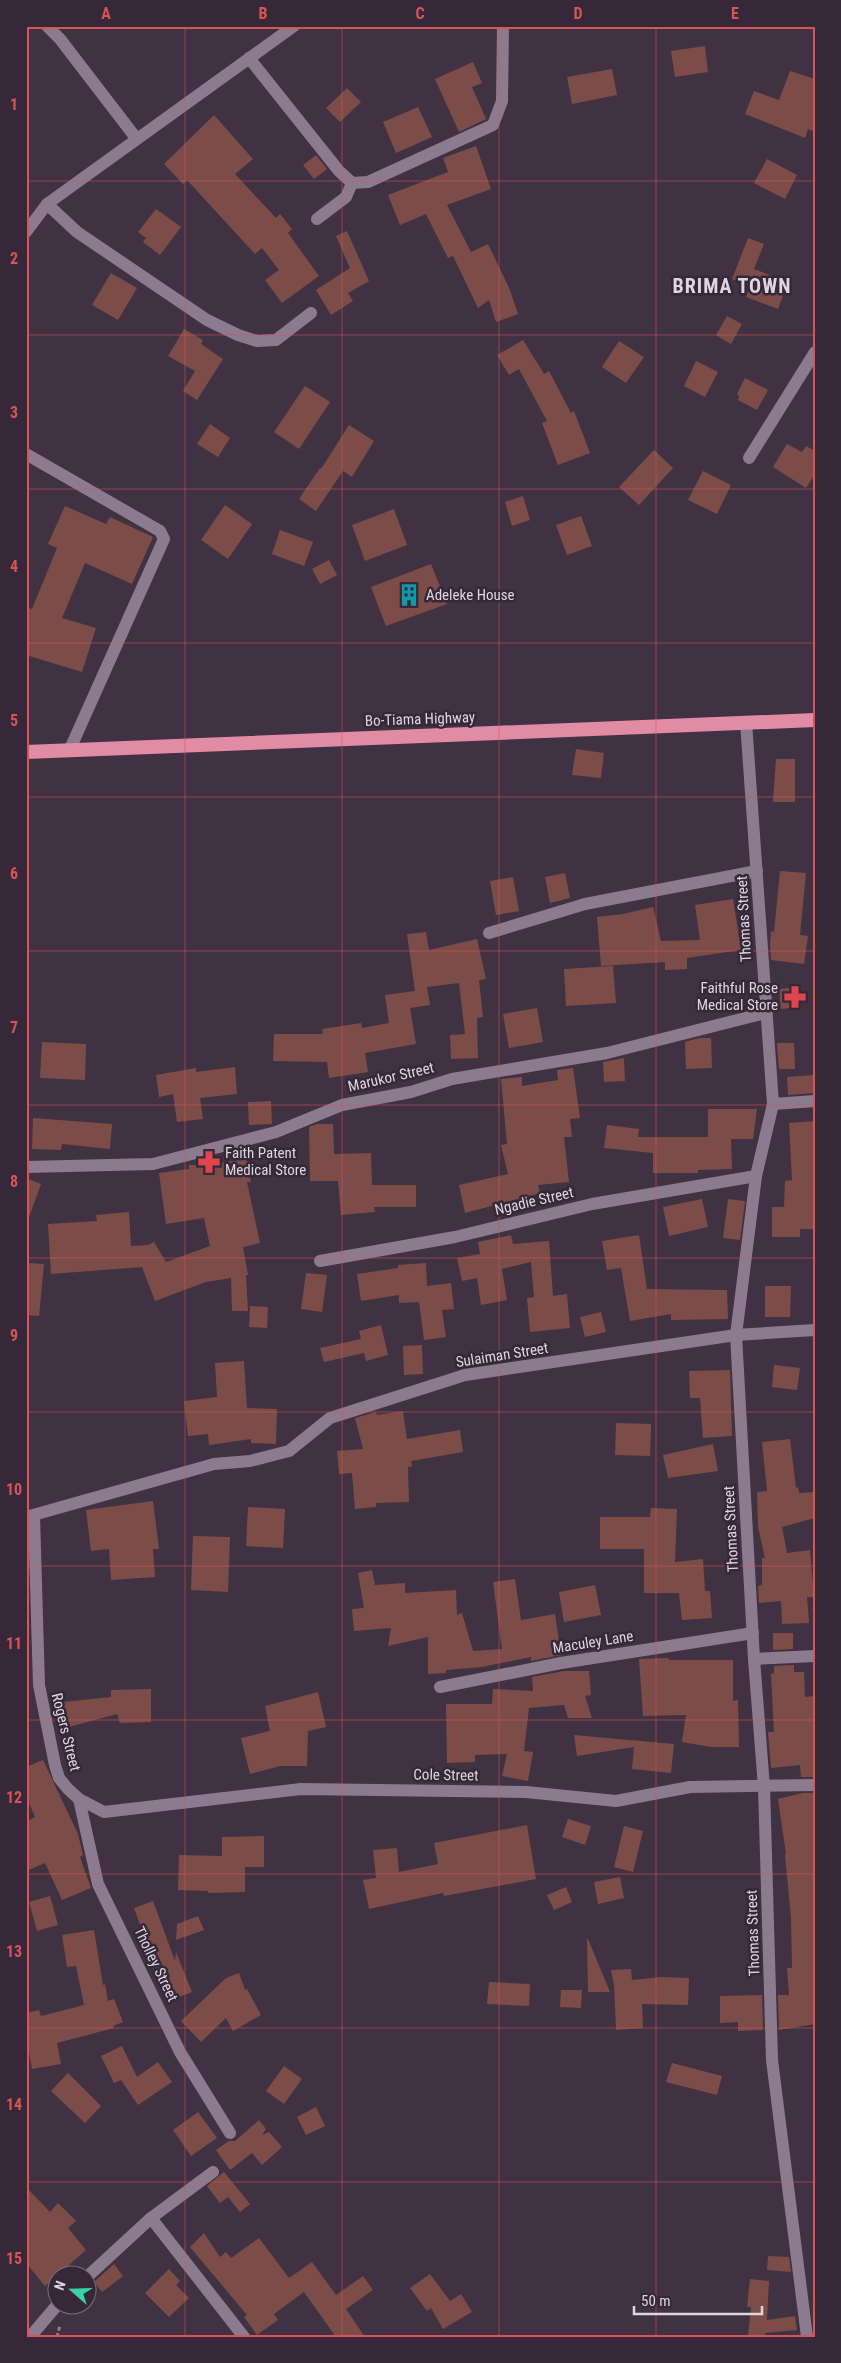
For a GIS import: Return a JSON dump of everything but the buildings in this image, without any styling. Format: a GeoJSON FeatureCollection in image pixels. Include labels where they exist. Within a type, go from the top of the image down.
{"type":"FeatureCollection","features":[{"type":"Feature","properties":{"kind":"highway","name":"Bo-Tiama Highway"},"geometry":{"type":"LineString","coordinates":[[26,752],[815,720]]}},
{"type":"Feature","properties":{"kind":"street"},"geometry":{"type":"LineString","coordinates":[[48,26],[136,138]]}},
{"type":"Feature","properties":{"kind":"street"},"geometry":{"type":"LineString","coordinates":[[352,183],[368,182],[493,125],[502,101],[504,26]]}},
{"type":"Feature","properties":{"kind":"street"},"geometry":{"type":"LineString","coordinates":[[26,232],[47,204],[287,28]]}},
{"type":"Feature","properties":{"kind":"street"},"geometry":{"type":"LineString","coordinates":[[248,58],[352,183]]}},
{"type":"Feature","properties":{"kind":"street"},"geometry":{"type":"LineString","coordinates":[[317,219],[346,197],[352,183]]}},
{"type":"Feature","properties":{"kind":"street"},"geometry":{"type":"LineString","coordinates":[[47,204],[77,232],[207,320],[238,335],[256,342],[276,340],[310,313]]}},
{"type":"Feature","properties":{"kind":"street"},"geometry":{"type":"LineString","coordinates":[[749,458],[815,352]]}},
{"type":"Feature","properties":{"kind":"street"},"geometry":{"type":"LineString","coordinates":[[26,454],[160,531],[164,539],[70,749]]}},
{"type":"Feature","properties":{"kind":"street","name":"Thomas Street"},"geometry":{"type":"LineString","coordinates":[[746,722],[765,1012],[774,1104],[756,1176],[736,1336],[754,1659],[764,1787],[772,2060],[807,2337]]}},
{"type":"Feature","properties":{"kind":"street"},"geometry":{"type":"LineString","coordinates":[[489,933],[585,904],[757,871]]}},
{"type":"Feature","properties":{"kind":"street","name":"Marukor Street"},"geometry":{"type":"LineString","coordinates":[[26,1167],[153,1164],[276,1132],[342,1106],[411,1092],[452,1079],[606,1053],[765,1012]]}},
{"type":"Feature","properties":{"kind":"street"},"geometry":{"type":"LineString","coordinates":[[774,1104],[815,1101]]}},
{"type":"Feature","properties":{"kind":"street","name":"Ngadie Street"},"geometry":{"type":"LineString","coordinates":[[320,1261],[455,1236],[592,1204],[756,1176]]}},
{"type":"Feature","properties":{"kind":"street","name":"Sulaiman Street"},"geometry":{"type":"LineString","coordinates":[[30,1517],[214,1464],[250,1461],[289,1451],[330,1418],[465,1375],[736,1336],[815,1330]]}},
{"type":"Feature","properties":{"kind":"street","name":"Rogers Street"},"geometry":{"type":"LineString","coordinates":[[30,1517],[40,1700],[59,1778],[79,1799]]}},
{"type":"Feature","properties":{"kind":"street","name":"Maculey Lane"},"geometry":{"type":"LineString","coordinates":[[440,1687],[561,1663],[753,1633]]}},
{"type":"Feature","properties":{"kind":"street"},"geometry":{"type":"LineString","coordinates":[[754,1659],[815,1656]]}},
{"type":"Feature","properties":{"kind":"street","name":"Cole Street"},"geometry":{"type":"LineString","coordinates":[[79,1799],[104,1812],[301,1789],[526,1792],[616,1801],[690,1788],[815,1785]]}},
{"type":"Feature","properties":{"kind":"street","name":"Tholley Street"},"geometry":{"type":"LineString","coordinates":[[79,1799],[98,1884],[180,2052],[230,2133]]}},
{"type":"Feature","properties":{"kind":"street"},"geometry":{"type":"LineString","coordinates":[[98,2267],[151,2218],[213,2172]]}},
{"type":"Feature","properties":{"kind":"street"},"geometry":{"type":"LineString","coordinates":[[151,2218],[244,2337]]}},
{"type":"Feature","properties":{"kind":"street"},"geometry":{"type":"LineString","coordinates":[[26,2331],[30,2337],[48,2316]]}},
{"type":"Feature","properties":{"kind":"place","name":"Adeleke House"},"geometry":{"type":"Point","coordinates":[409,595]}},
{"type":"Feature","properties":{"kind":"place","name":"Faithful Rose Medical Store"},"geometry":{"type":"Point","coordinates":[795,997]}},
{"type":"Feature","properties":{"kind":"place","name":"Faith Patent Medical Store"},"geometry":{"type":"Point","coordinates":[209,1162]}},
{"type":"Feature","properties":{"kind":"district","name":"BRIMA TOWN"},"geometry":{"type":"Point","coordinates":[732,286]}}]}
